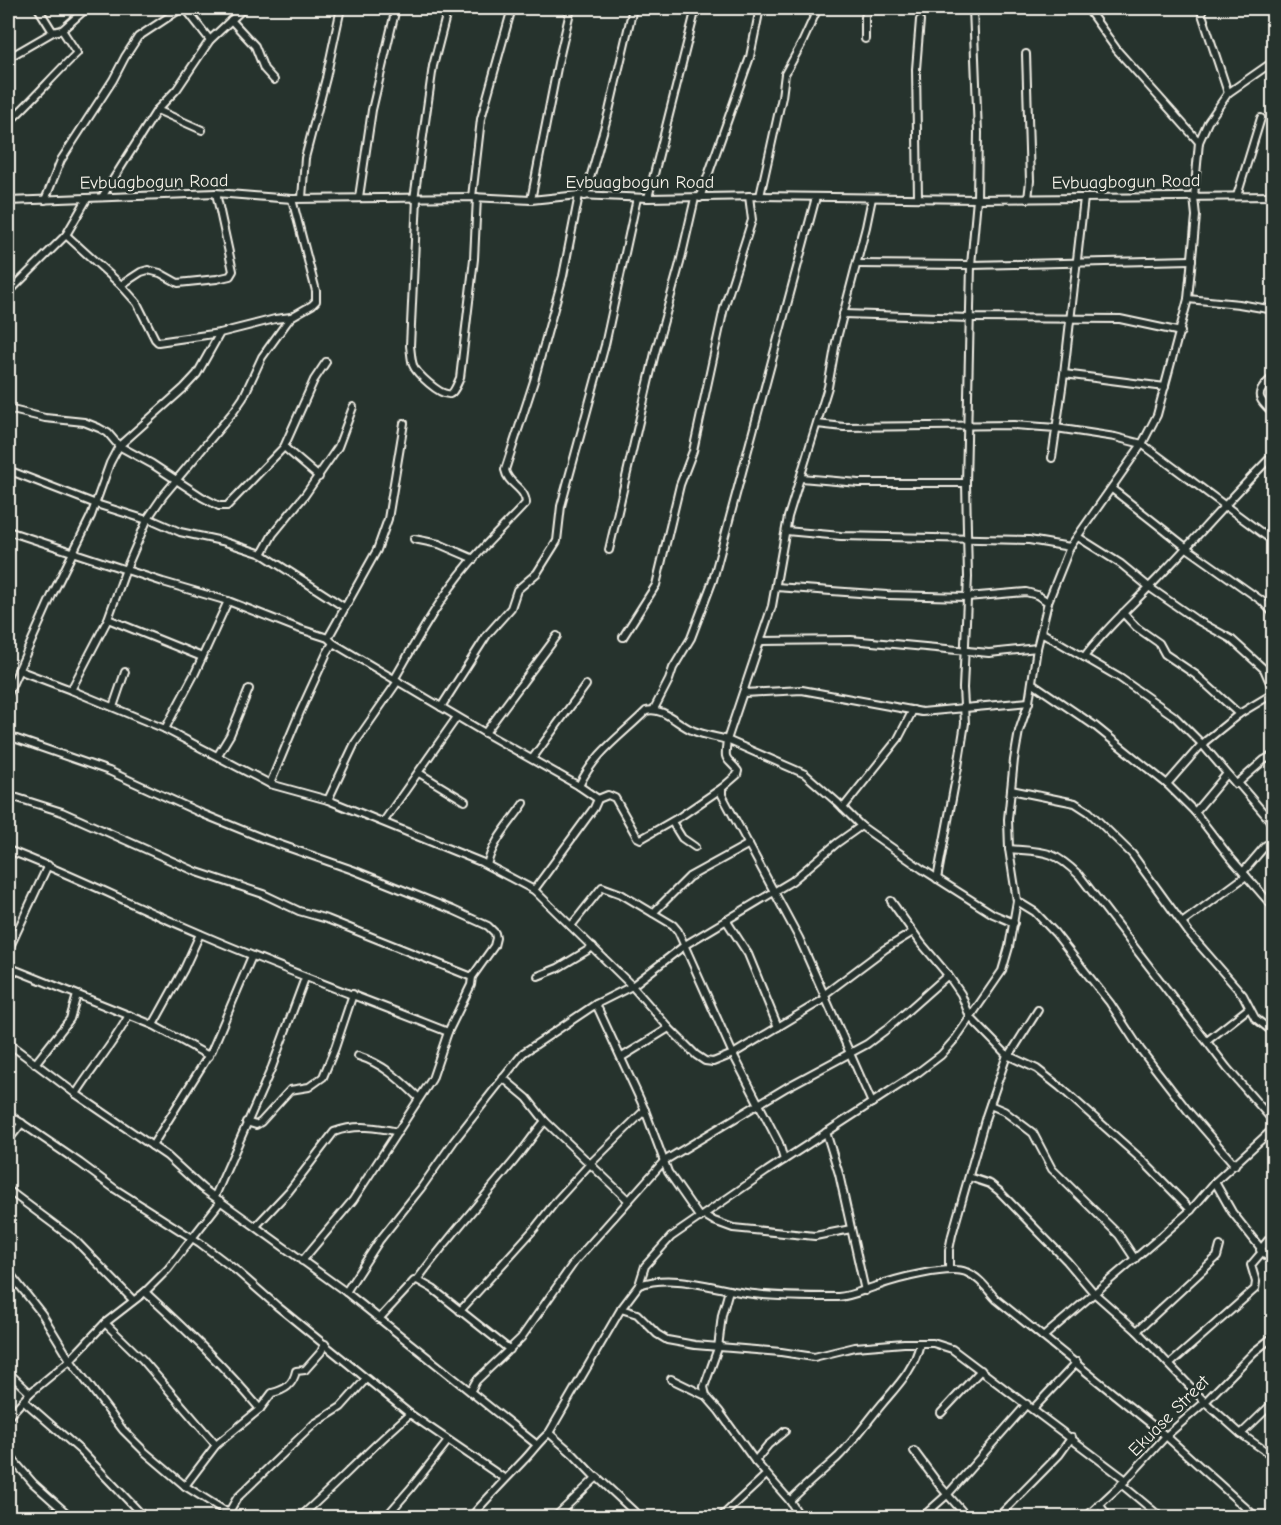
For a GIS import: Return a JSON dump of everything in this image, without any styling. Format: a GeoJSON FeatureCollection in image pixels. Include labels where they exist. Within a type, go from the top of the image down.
{"type":"FeatureCollection","features":[{"type":"Feature","properties":{"kind":"street"},"geometry":{"type":"LineString","coordinates":[[38,8],[53,32]]}},
{"type":"Feature","properties":{"kind":"street"},"geometry":{"type":"LineString","coordinates":[[8,56],[53,32],[62,30],[87,8]]}},
{"type":"Feature","properties":{"kind":"street"},"geometry":{"type":"LineString","coordinates":[[45,200],[61,160],[114,80],[138,37],[184,8],[210,40]]}},
{"type":"Feature","properties":{"kind":"street"},"geometry":{"type":"LineString","coordinates":[[102,197],[157,110],[177,89],[210,40],[244,8]]}},
{"type":"Feature","properties":{"kind":"street"},"geometry":{"type":"LineString","coordinates":[[302,198],[305,158],[341,8]]}},
{"type":"Feature","properties":{"kind":"street"},"geometry":{"type":"LineString","coordinates":[[359,197],[372,110],[396,8]]}},
{"type":"Feature","properties":{"kind":"street"},"geometry":{"type":"LineString","coordinates":[[448,8],[433,66],[415,198],[410,346],[414,366],[420,374],[441,392],[449,394],[452,393],[460,378],[474,259],[475,197],[481,118],[512,8]]}},
{"type":"Feature","properties":{"kind":"street"},"geometry":{"type":"LineString","coordinates":[[531,200],[571,8]]}},
{"type":"Feature","properties":{"kind":"street"},"geometry":{"type":"LineString","coordinates":[[328,800],[355,743],[396,680],[430,618],[474,559],[526,503],[522,491],[508,479],[505,470],[534,381],[563,276],[582,195],[609,111],[633,8]]}},
{"type":"Feature","properties":{"kind":"street"},"geometry":{"type":"LineString","coordinates":[[648,198],[696,8]]}},
{"type":"Feature","properties":{"kind":"street"},"geometry":{"type":"LineString","coordinates":[[609,550],[655,352],[698,198],[750,57],[760,8]]}},
{"type":"Feature","properties":{"kind":"street"},"geometry":{"type":"LineString","coordinates":[[760,196],[785,74],[818,8]]}},
{"type":"Feature","properties":{"kind":"street"},"geometry":{"type":"LineString","coordinates":[[865,39],[865,17],[868,8]]}},
{"type":"Feature","properties":{"kind":"street"},"geometry":{"type":"LineString","coordinates":[[937,879],[965,723],[970,265],[977,199],[978,133],[973,8]]}},
{"type":"Feature","properties":{"kind":"street"},"geometry":{"type":"LineString","coordinates":[[1087,8],[1117,50],[1199,142]]}},
{"type":"Feature","properties":{"kind":"street"},"geometry":{"type":"LineString","coordinates":[[1200,8],[1227,93]]}},
{"type":"Feature","properties":{"kind":"street"},"geometry":{"type":"LineString","coordinates":[[231,20],[255,46],[264,69],[274,80]]}},
{"type":"Feature","properties":{"kind":"street"},"geometry":{"type":"LineString","coordinates":[[918,198],[916,69],[920,21]]}},
{"type":"Feature","properties":{"kind":"street"},"geometry":{"type":"LineString","coordinates":[[8,123],[77,52],[62,30]]}},
{"type":"Feature","properties":{"kind":"street"},"geometry":{"type":"LineString","coordinates":[[1026,54],[1030,181],[1028,199]]}},
{"type":"Feature","properties":{"kind":"street"},"geometry":{"type":"LineString","coordinates":[[470,1518],[549,1432],[621,1309],[639,1286],[645,1266],[652,1256],[671,1238],[941,1055],[956,1038],[1002,971],[1017,901],[1009,849],[1008,819],[1014,760],[1019,731],[1029,702],[1037,648],[1048,602],[1070,547],[1142,444],[1157,415],[1188,299],[1196,216],[1194,196],[1199,142],[1227,93],[1274,61]]}},
{"type":"Feature","properties":{"kind":"street"},"geometry":{"type":"LineString","coordinates":[[157,110],[202,130]]}},
{"type":"Feature","properties":{"kind":"street"},"geometry":{"type":"LineString","coordinates":[[1237,196],[1261,118]]}},
{"type":"Feature","properties":{"kind":"street"},"geometry":{"type":"LineString","coordinates":[[121,285],[148,270],[160,273],[178,283],[218,279],[232,274],[216,193]]}},
{"type":"Feature","properties":{"kind":"street","name":"Evbuagbogun Road"},"geometry":{"type":"LineString","coordinates":[[8,201],[216,193],[292,199],[475,197],[531,200],[582,195],[637,198],[760,196],[977,199],[1274,196]]}},
{"type":"Feature","properties":{"kind":"street"},"geometry":{"type":"LineString","coordinates":[[623,637],[656,585],[680,485],[693,451],[724,308],[752,220],[749,196]]}},
{"type":"Feature","properties":{"kind":"street"},"geometry":{"type":"LineString","coordinates":[[654,709],[673,668],[691,638],[713,580],[816,197]]}},
{"type":"Feature","properties":{"kind":"street"},"geometry":{"type":"LineString","coordinates":[[441,707],[487,635],[511,608],[517,590],[537,573],[556,541],[561,506],[605,345],[637,198]]}},
{"type":"Feature","properties":{"kind":"street"},"geometry":{"type":"LineString","coordinates":[[534,890],[598,800],[608,795],[615,798],[639,838],[648,836],[672,822],[737,775],[738,771],[726,760],[727,740],[772,606],[786,531],[828,387],[836,342],[872,198]]}},
{"type":"Feature","properties":{"kind":"street"},"geometry":{"type":"LineString","coordinates":[[1052,458],[1084,198]]}},
{"type":"Feature","properties":{"kind":"street"},"geometry":{"type":"LineString","coordinates":[[8,293],[66,235],[87,199]]}},
{"type":"Feature","properties":{"kind":"street"},"geometry":{"type":"LineString","coordinates":[[66,235],[121,285],[137,303],[158,342],[220,333],[291,317],[312,305],[318,297],[292,199]]}},
{"type":"Feature","properties":{"kind":"street"},"geometry":{"type":"LineString","coordinates":[[857,264],[1076,264],[1192,260]]}},
{"type":"Feature","properties":{"kind":"street"},"geometry":{"type":"LineString","coordinates":[[1188,299],[1274,310]]}},
{"type":"Feature","properties":{"kind":"street"},"geometry":{"type":"LineString","coordinates":[[843,314],[1070,320],[1120,319],[1181,332]]}},
{"type":"Feature","properties":{"kind":"street"},"geometry":{"type":"LineString","coordinates":[[72,690],[108,619],[126,569],[148,519],[163,495],[234,411],[243,398],[262,357],[291,317]]}},
{"type":"Feature","properties":{"kind":"street"},"geometry":{"type":"LineString","coordinates":[[8,694],[96,504],[119,446],[184,388],[208,357],[220,333]]}},
{"type":"Feature","properties":{"kind":"street"},"geometry":{"type":"LineString","coordinates":[[8,409],[45,418],[84,422],[108,433],[119,446],[212,503],[227,506],[284,447],[314,380],[326,362]]}},
{"type":"Feature","properties":{"kind":"street"},"geometry":{"type":"LineString","coordinates":[[1064,374],[1165,387]]}},
{"type":"Feature","properties":{"kind":"street"},"geometry":{"type":"LineString","coordinates":[[1274,376],[1260,389],[1258,395],[1263,404],[1274,414]]}},
{"type":"Feature","properties":{"kind":"street"},"geometry":{"type":"LineString","coordinates":[[262,554],[273,534],[319,477],[338,447],[353,407]]}},
{"type":"Feature","properties":{"kind":"street"},"geometry":{"type":"LineString","coordinates":[[328,638],[377,550],[388,519],[404,423]]}},
{"type":"Feature","properties":{"kind":"street"},"geometry":{"type":"LineString","coordinates":[[817,424],[844,427],[1014,425],[1115,436],[1142,444],[1274,542]]}},
{"type":"Feature","properties":{"kind":"street"},"geometry":{"type":"LineString","coordinates":[[284,447],[319,477]]}},
{"type":"Feature","properties":{"kind":"street"},"geometry":{"type":"LineString","coordinates":[[1084,657],[1097,640],[1187,548],[1224,504],[1274,454]]}},
{"type":"Feature","properties":{"kind":"street"},"geometry":{"type":"LineString","coordinates":[[8,470],[96,504],[148,519],[180,532],[222,541],[262,554],[344,607]]}},
{"type":"Feature","properties":{"kind":"street"},"geometry":{"type":"LineString","coordinates":[[801,478],[859,483],[966,483]]}},
{"type":"Feature","properties":{"kind":"street"},"geometry":{"type":"LineString","coordinates":[[1112,489],[1187,548],[1262,601],[1274,614]]}},
{"type":"Feature","properties":{"kind":"street"},"geometry":{"type":"LineString","coordinates":[[8,531],[228,601],[328,638],[485,734],[579,786],[598,800]]}},
{"type":"Feature","properties":{"kind":"street"},"geometry":{"type":"LineString","coordinates":[[786,531],[841,536],[1029,540],[1070,547]]}},
{"type":"Feature","properties":{"kind":"street"},"geometry":{"type":"LineString","coordinates":[[1078,537],[1121,564],[1149,587],[1196,619],[1231,639],[1264,669],[1274,692],[1239,714],[1202,744],[1167,784]]}},
{"type":"Feature","properties":{"kind":"street"},"geometry":{"type":"LineString","coordinates":[[414,539],[440,544],[474,559]]}},
{"type":"Feature","properties":{"kind":"street"},"geometry":{"type":"LineString","coordinates":[[776,587],[967,597],[1026,592],[1037,595],[1048,602]]}},
{"type":"Feature","properties":{"kind":"street"},"geometry":{"type":"LineString","coordinates":[[165,729],[228,601]]}},
{"type":"Feature","properties":{"kind":"street"},"geometry":{"type":"LineString","coordinates":[[1123,614],[1136,627],[1159,643],[1165,654],[1196,675],[1239,714]]}},
{"type":"Feature","properties":{"kind":"street"},"geometry":{"type":"LineString","coordinates":[[108,619],[202,657]]}},
{"type":"Feature","properties":{"kind":"street"},"geometry":{"type":"LineString","coordinates":[[1041,632],[1120,678],[1174,716],[1202,744],[1226,775],[1236,784],[1239,783],[1271,817],[1274,828]]}},
{"type":"Feature","properties":{"kind":"street"},"geometry":{"type":"LineString","coordinates":[[485,734],[557,636]]}},
{"type":"Feature","properties":{"kind":"street"},"geometry":{"type":"LineString","coordinates":[[760,641],[851,640],[989,653],[1037,648]]}},
{"type":"Feature","properties":{"kind":"street"},"geometry":{"type":"LineString","coordinates":[[270,784],[300,712],[333,643]]}},
{"type":"Feature","properties":{"kind":"street"},"geometry":{"type":"LineString","coordinates":[[18,670],[113,706],[165,729],[270,784],[328,800],[384,821],[487,865],[534,890],[632,986],[669,1028],[705,1061],[713,1062],[733,1054],[778,1027],[826,996],[885,950],[913,932]]}},
{"type":"Feature","properties":{"kind":"street"},"geometry":{"type":"LineString","coordinates":[[113,706],[125,672]]}},
{"type":"Feature","properties":{"kind":"street"},"geometry":{"type":"LineString","coordinates":[[1032,683],[1095,726],[1167,784],[1195,812],[1274,908]]}},
{"type":"Feature","properties":{"kind":"street"},"geometry":{"type":"LineString","coordinates":[[532,759],[586,685]]}},
{"type":"Feature","properties":{"kind":"street"},"geometry":{"type":"LineString","coordinates":[[218,755],[230,735],[249,689]]}},
{"type":"Feature","properties":{"kind":"street"},"geometry":{"type":"LineString","coordinates":[[744,693],[802,690],[922,712],[1029,702]]}},
{"type":"Feature","properties":{"kind":"street"},"geometry":{"type":"LineString","coordinates":[[579,786],[587,769],[597,756],[646,711],[654,709],[695,732],[727,740],[805,774],[861,826],[937,879],[993,914],[1014,923]]}},
{"type":"Feature","properties":{"kind":"street"},"geometry":{"type":"LineString","coordinates":[[843,808],[898,739],[914,710]]}},
{"type":"Feature","properties":{"kind":"street"},"geometry":{"type":"LineString","coordinates":[[384,821],[457,717]]}},
{"type":"Feature","properties":{"kind":"street"},"geometry":{"type":"LineString","coordinates":[[8,736],[109,771],[203,814],[267,840],[353,870],[488,926],[495,933],[494,946],[472,977],[471,986],[448,1032],[432,1079],[353,1200],[302,1261]]}},
{"type":"Feature","properties":{"kind":"street"},"geometry":{"type":"LineString","coordinates":[[1239,783],[1274,754]]}},
{"type":"Feature","properties":{"kind":"street"},"geometry":{"type":"LineString","coordinates":[[419,773],[465,801]]}},
{"type":"Feature","properties":{"kind":"street"},"geometry":{"type":"LineString","coordinates":[[1195,812],[1226,775]]}},
{"type":"Feature","properties":{"kind":"street"},"geometry":{"type":"LineString","coordinates":[[722,788],[722,795],[799,938],[851,1051],[872,1103]]}},
{"type":"Feature","properties":{"kind":"street"},"geometry":{"type":"LineString","coordinates":[[1011,790],[1075,803],[1089,812],[1132,854],[1182,923],[1239,990],[1255,1018],[1274,1033]]}},
{"type":"Feature","properties":{"kind":"street"},"geometry":{"type":"LineString","coordinates":[[8,795],[62,812],[197,872],[263,894],[299,911],[327,919],[472,977]]}},
{"type":"Feature","properties":{"kind":"street"},"geometry":{"type":"LineString","coordinates":[[487,865],[498,838],[524,803]]}},
{"type":"Feature","properties":{"kind":"street"},"geometry":{"type":"LineString","coordinates":[[672,822],[682,838],[694,847]]}},
{"type":"Feature","properties":{"kind":"street"},"geometry":{"type":"LineString","coordinates":[[346,1292],[379,1241],[524,1053],[596,1004],[632,986],[685,945],[792,881],[861,826]]}},
{"type":"Feature","properties":{"kind":"street"},"geometry":{"type":"LineString","coordinates":[[1182,923],[1244,874],[1266,845],[1274,843]]}},
{"type":"Feature","properties":{"kind":"street"},"geometry":{"type":"LineString","coordinates":[[653,913],[689,877],[749,844]]}},
{"type":"Feature","properties":{"kind":"street"},"geometry":{"type":"LineString","coordinates":[[1009,849],[1049,852],[1079,875],[1207,1041],[1274,1122]]}},
{"type":"Feature","properties":{"kind":"street"},"geometry":{"type":"LineString","coordinates":[[8,850],[48,865],[200,934],[305,978],[353,994],[448,1032]]}},
{"type":"Feature","properties":{"kind":"street"},"geometry":{"type":"LineString","coordinates":[[8,951],[48,865]]}},
{"type":"Feature","properties":{"kind":"street"},"geometry":{"type":"LineString","coordinates":[[572,926],[602,887],[621,894],[673,925],[685,945],[733,1054],[779,1143],[784,1160]]}},
{"type":"Feature","properties":{"kind":"street"},"geometry":{"type":"LineString","coordinates":[[891,901],[961,994],[970,1017],[1008,1056],[1037,1069],[1060,1086],[1142,1160],[1191,1210]]}},
{"type":"Feature","properties":{"kind":"street"},"geometry":{"type":"LineString","coordinates":[[1017,901],[1035,912],[1055,933],[1110,1003],[1188,1111],[1235,1165]]}},
{"type":"Feature","properties":{"kind":"street"},"geometry":{"type":"LineString","coordinates":[[726,920],[748,954],[778,1027]]}},
{"type":"Feature","properties":{"kind":"street"},"geometry":{"type":"LineString","coordinates":[[153,1025],[184,969],[200,934]]}},
{"type":"Feature","properties":{"kind":"street"},"geometry":{"type":"LineString","coordinates":[[538,976],[558,968],[593,947]]}},
{"type":"Feature","properties":{"kind":"street"},"geometry":{"type":"LineString","coordinates":[[152,1146],[209,1056],[225,1024],[252,956]]}},
{"type":"Feature","properties":{"kind":"street"},"geometry":{"type":"LineString","coordinates":[[8,967],[153,1025],[209,1056]]}},
{"type":"Feature","properties":{"kind":"street"},"geometry":{"type":"LineString","coordinates":[[471,1390],[476,1381],[510,1350],[535,1320],[575,1261],[664,1161],[787,1087],[867,1044],[948,975]]}},
{"type":"Feature","properties":{"kind":"street"},"geometry":{"type":"LineString","coordinates":[[215,1196],[272,1067],[305,978]]}},
{"type":"Feature","properties":{"kind":"street"},"geometry":{"type":"LineString","coordinates":[[246,1122],[256,1125],[290,1090],[309,1087],[322,1077],[335,1048],[353,994]]}},
{"type":"Feature","properties":{"kind":"street"},"geometry":{"type":"LineString","coordinates":[[35,1064],[70,1019],[77,995]]}},
{"type":"Feature","properties":{"kind":"street"},"geometry":{"type":"LineString","coordinates":[[596,1004],[645,1110],[668,1172],[702,1217],[733,1228],[815,1236],[851,1228]]}},
{"type":"Feature","properties":{"kind":"street"},"geometry":{"type":"LineString","coordinates":[[1207,1041],[1249,1008]]}},
{"type":"Feature","properties":{"kind":"street"},"geometry":{"type":"LineString","coordinates":[[949,1269],[952,1236],[990,1105],[1008,1056],[1038,1010]]}},
{"type":"Feature","properties":{"kind":"street"},"geometry":{"type":"LineString","coordinates":[[76,1094],[93,1066],[117,1039],[129,1016]]}},
{"type":"Feature","properties":{"kind":"street"},"geometry":{"type":"LineString","coordinates":[[622,1058],[669,1028]]}},
{"type":"Feature","properties":{"kind":"street"},"geometry":{"type":"LineString","coordinates":[[8,1043],[76,1094],[167,1156],[202,1188],[346,1292],[536,1444]]}},
{"type":"Feature","properties":{"kind":"street"},"geometry":{"type":"LineString","coordinates":[[358,1056],[391,1071],[419,1098]]}},
{"type":"Feature","properties":{"kind":"street"},"geometry":{"type":"LineString","coordinates":[[503,1078],[527,1098],[545,1121],[628,1200]]}},
{"type":"Feature","properties":{"kind":"street"},"geometry":{"type":"LineString","coordinates":[[990,1105],[1004,1111],[1033,1133],[1052,1169],[1119,1235],[1135,1259]]}},
{"type":"Feature","properties":{"kind":"street"},"geometry":{"type":"LineString","coordinates":[[460,1311],[518,1249],[557,1200],[591,1163],[645,1110]]}},
{"type":"Feature","properties":{"kind":"street"},"geometry":{"type":"LineString","coordinates":[[8,1114],[115,1189],[194,1238],[410,1414],[505,1479]]}},
{"type":"Feature","properties":{"kind":"street"},"geometry":{"type":"LineString","coordinates":[[379,1319],[417,1280],[453,1232],[545,1121]]}},
{"type":"Feature","properties":{"kind":"street"},"geometry":{"type":"LineString","coordinates":[[8,1141],[22,1123]]}},
{"type":"Feature","properties":{"kind":"street"},"geometry":{"type":"LineString","coordinates":[[256,1226],[289,1191],[334,1131],[343,1128],[376,1127],[398,1132]]}},
{"type":"Feature","properties":{"kind":"street"},"geometry":{"type":"LineString","coordinates":[[1043,1337],[1191,1210],[1215,1182],[1274,1128]]}},
{"type":"Feature","properties":{"kind":"street"},"geometry":{"type":"LineString","coordinates":[[826,1132],[839,1174],[865,1290]]}},
{"type":"Feature","properties":{"kind":"street"},"geometry":{"type":"LineString","coordinates":[[969,1177],[990,1184],[999,1191],[1067,1261],[1094,1293],[1137,1331],[1205,1402],[1241,1434],[1274,1457]]}},
{"type":"Feature","properties":{"kind":"street"},"geometry":{"type":"LineString","coordinates":[[1215,1182],[1232,1212],[1274,1265]]}},
{"type":"Feature","properties":{"kind":"street"},"geometry":{"type":"LineString","coordinates":[[8,1190],[75,1240],[133,1300]]}},
{"type":"Feature","properties":{"kind":"street"},"geometry":{"type":"LineString","coordinates":[[8,1416],[30,1393],[70,1360],[105,1323],[145,1292],[168,1269],[221,1201]]}},
{"type":"Feature","properties":{"kind":"street"},"geometry":{"type":"LineString","coordinates":[[1170,1365],[1255,1289],[1256,1282],[1251,1265],[1274,1233]]}},
{"type":"Feature","properties":{"kind":"street"},"geometry":{"type":"LineString","coordinates":[[1137,1331],[1216,1257],[1220,1246]]}},
{"type":"Feature","properties":{"kind":"street"},"geometry":{"type":"LineString","coordinates":[[639,1286],[659,1280],[749,1293],[839,1297],[855,1295],[878,1285],[949,1269],[964,1271],[977,1278],[996,1299],[1166,1436],[1257,1518]]}},
{"type":"Feature","properties":{"kind":"street"},"geometry":{"type":"LineString","coordinates":[[8,1271],[42,1314],[70,1360],[123,1430],[185,1486],[236,1518]]}},
{"type":"Feature","properties":{"kind":"street"},"geometry":{"type":"LineString","coordinates":[[417,1280],[433,1289],[510,1350]]}},
{"type":"Feature","properties":{"kind":"street"},"geometry":{"type":"LineString","coordinates":[[706,1396],[704,1388],[717,1348],[729,1290]]}},
{"type":"Feature","properties":{"kind":"street"},"geometry":{"type":"LineString","coordinates":[[145,1292],[191,1335],[260,1408]]}},
{"type":"Feature","properties":{"kind":"street"},"geometry":{"type":"LineString","coordinates":[[621,1309],[637,1314],[657,1334],[667,1340],[717,1348],[781,1352],[814,1357],[855,1347],[942,1344],[952,1348],[1072,1437],[1162,1518]]}},
{"type":"Feature","properties":{"kind":"street"},"geometry":{"type":"LineString","coordinates":[[105,1323],[142,1359],[216,1445]]}},
{"type":"Feature","properties":{"kind":"street","name":"Ekuase Street"},"geometry":{"type":"LineString","coordinates":[[1084,1518],[1124,1482],[1166,1436],[1205,1402],[1254,1352],[1274,1336]]}},
{"type":"Feature","properties":{"kind":"street"},"geometry":{"type":"LineString","coordinates":[[790,1501],[838,1457],[905,1378],[917,1356],[920,1343]]}},
{"type":"Feature","properties":{"kind":"street"},"geometry":{"type":"LineString","coordinates":[[185,1486],[216,1445],[260,1408],[272,1393],[282,1391],[288,1386],[296,1371],[305,1370],[321,1352],[324,1344]]}},
{"type":"Feature","properties":{"kind":"street"},"geometry":{"type":"LineString","coordinates":[[921,1518],[948,1494],[1030,1407],[1077,1362]]}},
{"type":"Feature","properties":{"kind":"street"},"geometry":{"type":"LineString","coordinates":[[941,1413],[981,1370]]}},
{"type":"Feature","properties":{"kind":"street"},"geometry":{"type":"LineString","coordinates":[[8,1372],[30,1393]]}},
{"type":"Feature","properties":{"kind":"street"},"geometry":{"type":"LineString","coordinates":[[222,1518],[229,1512],[237,1498],[314,1424],[342,1407],[366,1379]]}},
{"type":"Feature","properties":{"kind":"street"},"geometry":{"type":"LineString","coordinates":[[671,1379],[706,1396],[755,1461],[790,1501],[799,1517]]}},
{"type":"Feature","properties":{"kind":"street"},"geometry":{"type":"LineString","coordinates":[[24,1401],[81,1451],[146,1518]]}},
{"type":"Feature","properties":{"kind":"street"},"geometry":{"type":"LineString","coordinates":[[1241,1434],[1274,1402]]}},
{"type":"Feature","properties":{"kind":"street"},"geometry":{"type":"LineString","coordinates":[[299,1518],[346,1475],[374,1445],[410,1414]]}},
{"type":"Feature","properties":{"kind":"street"},"geometry":{"type":"LineString","coordinates":[[755,1461],[768,1445],[785,1431]]}},
{"type":"Feature","properties":{"kind":"street"},"geometry":{"type":"LineString","coordinates":[[549,1432],[638,1517]]}},
{"type":"Feature","properties":{"kind":"street"},"geometry":{"type":"LineString","coordinates":[[997,1518],[1059,1455],[1072,1437]]}},
{"type":"Feature","properties":{"kind":"street"},"geometry":{"type":"LineString","coordinates":[[385,1518],[448,1441]]}},
{"type":"Feature","properties":{"kind":"street"},"geometry":{"type":"LineString","coordinates":[[914,1451],[968,1518]]}},
{"type":"Feature","properties":{"kind":"street"},"geometry":{"type":"LineString","coordinates":[[8,1454],[33,1483],[72,1518]]}},
{"type":"Feature","properties":{"kind":"street"},"geometry":{"type":"LineString","coordinates":[[720,1518],[766,1474]]}},
{"type":"Feature","properties":{"kind":"street"},"geometry":{"type":"LineString","coordinates":[[555,1518],[596,1478]]}},
{"type":"Feature","properties":{"kind":"street"},"geometry":{"type":"LineString","coordinates":[[1099,1504],[1109,1518]]}},
{"type":"Feature","properties":{"kind":"street"},"geometry":{"type":"LineString","coordinates":[[1265,1518],[1274,1510]]}}]}
